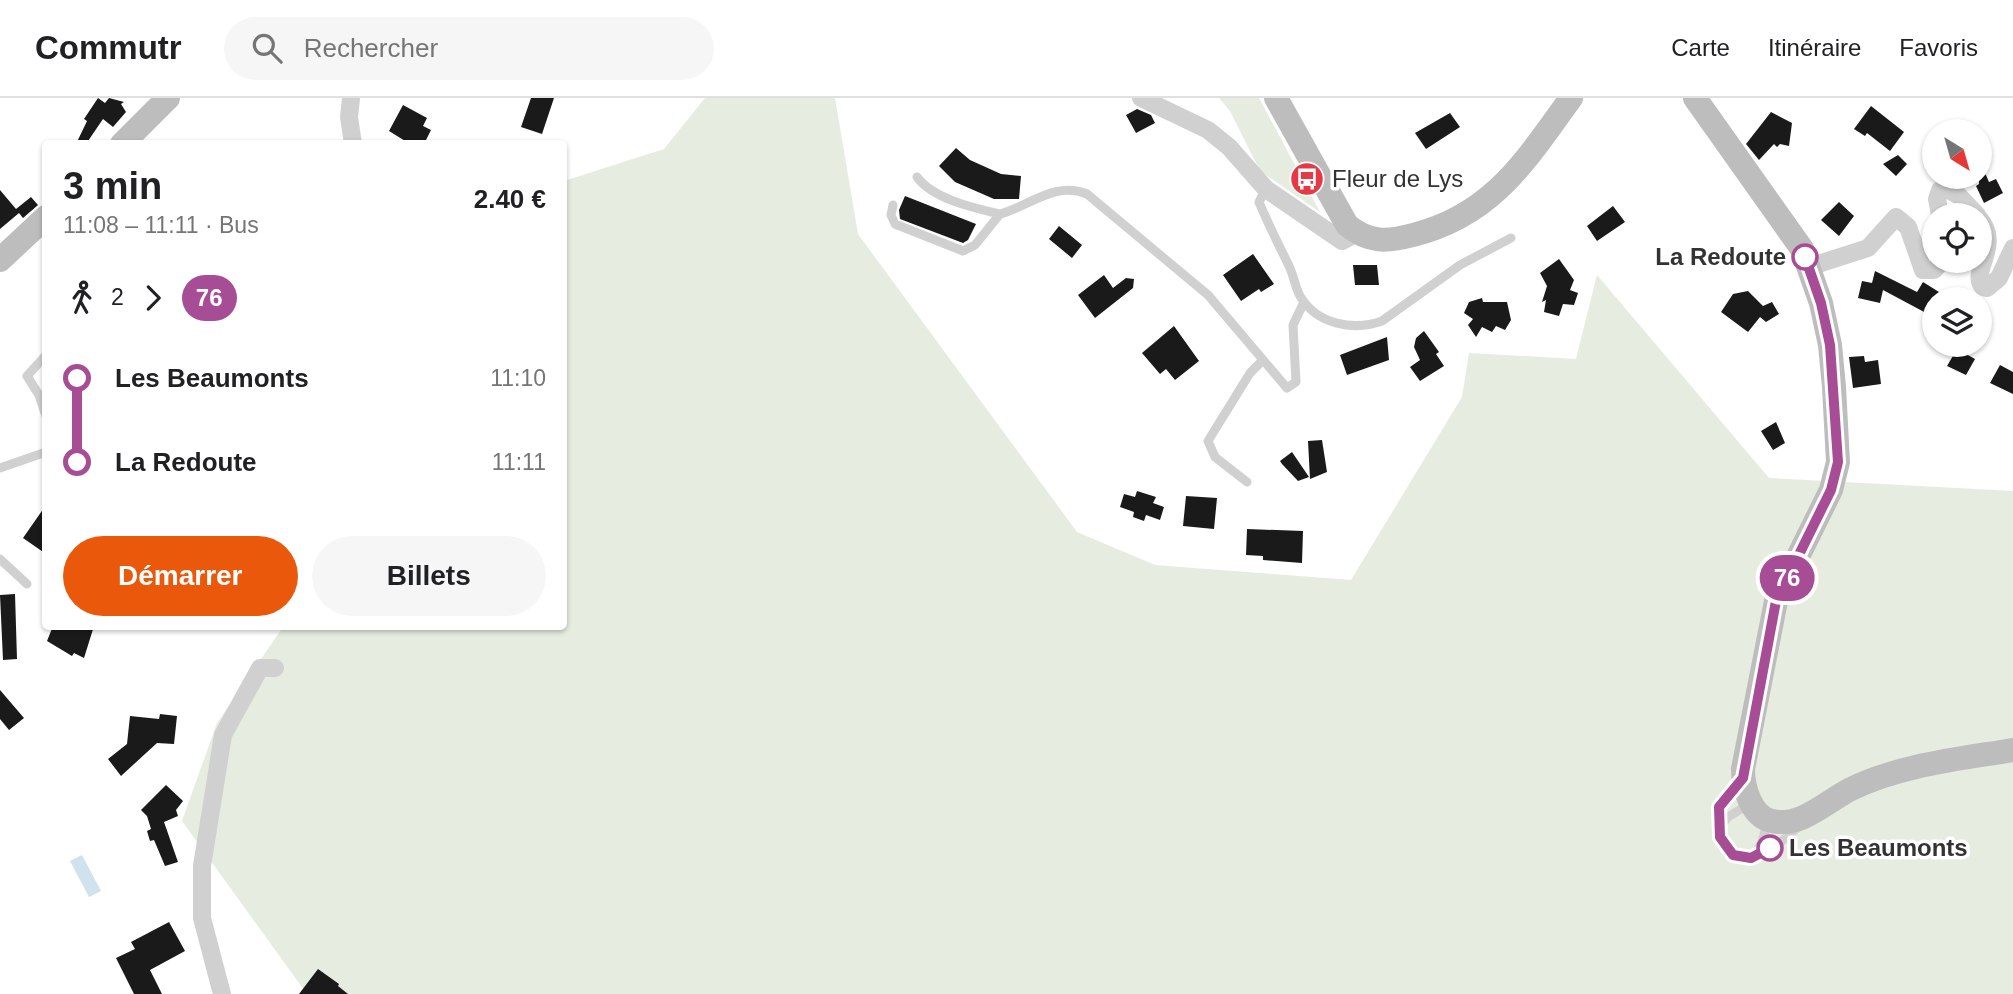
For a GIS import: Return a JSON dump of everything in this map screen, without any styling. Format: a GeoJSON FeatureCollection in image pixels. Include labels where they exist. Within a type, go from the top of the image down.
{"type":"FeatureCollection","features":[{"type":"Feature","properties":{"kind":"street"},"geometry":{"type":"LineString","coordinates":[[126,140],[168,98]]}},
{"type":"Feature","properties":{"kind":"street"},"geometry":{"type":"LineString","coordinates":[[351,98],[349,117],[352,140]]}},
{"type":"Feature","properties":{"kind":"street"},"geometry":{"type":"LineString","coordinates":[[1141,98],[1208,130],[1229,147],[1266,189],[1342,242],[1357,233]]}},
{"type":"Feature","properties":{"kind":"street"},"geometry":{"type":"LineString","coordinates":[[1276,98],[1338,213],[1357,233],[1381,241],[1445,225],[1489,200],[1520,168],[1571,98]]}},
{"type":"Feature","properties":{"kind":"street"},"geometry":{"type":"LineString","coordinates":[[1695,98],[1791,231],[1809,267],[1821,303],[1830,345],[1838,462],[1831,490],[1776,601],[1743,778],[1759,811],[1783,822],[1816,810],[1875,779],[1957,759],[2013,750]]}},
{"type":"Feature","properties":{"kind":"street"},"geometry":{"type":"LineString","coordinates":[[1938,203],[1940,190],[1945,188],[1958,195],[1965,203]]}},
{"type":"Feature","properties":{"kind":"street"},"geometry":{"type":"LineString","coordinates":[[1809,267],[1868,248],[1896,217],[1908,227],[1922,267]]}},
{"type":"Feature","properties":{"kind":"street"},"geometry":{"type":"LineString","coordinates":[[0,260],[42,221]]}},
{"type":"Feature","properties":{"kind":"street"},"geometry":{"type":"LineString","coordinates":[[1980,273],[1983,287],[1987,288],[1996,282],[2013,248]]}},
{"type":"Feature","properties":{"kind":"street"},"geometry":{"type":"LineString","coordinates":[[222,994],[202,918],[202,866],[221,748],[231,715],[260,668],[275,668]]}},
{"type":"Feature","properties":{"kind":"lane"},"geometry":{"type":"LineString","coordinates":[[917,177],[936,192],[1000,214]]}},
{"type":"Feature","properties":{"kind":"lane"},"geometry":{"type":"LineString","coordinates":[[1266,189],[1259,202],[1304,302],[1339,324],[1368,326],[1395,315],[1460,265],[1511,238]]}},
{"type":"Feature","properties":{"kind":"lane"},"geometry":{"type":"LineString","coordinates":[[893,205],[891,215],[895,224],[963,251],[975,245],[1000,214],[1061,190],[1076,190],[1087,194],[1208,295],[1287,388],[1293,386],[1296,375],[1293,325],[1304,302]]}},
{"type":"Feature","properties":{"kind":"lane"},"geometry":{"type":"LineString","coordinates":[[42,359],[27,376],[42,393]]}},
{"type":"Feature","properties":{"kind":"lane"},"geometry":{"type":"LineString","coordinates":[[1247,482],[1215,457],[1208,441],[1250,373],[1263,360]]}},
{"type":"Feature","properties":{"kind":"lane"},"geometry":{"type":"LineString","coordinates":[[0,468],[42,453]]}},
{"type":"Feature","properties":{"kind":"lane"},"geometry":{"type":"LineString","coordinates":[[0,559],[27,584]]}},
{"type":"Feature","properties":{"kind":"lane"},"geometry":{"type":"LineString","coordinates":[[1743,778],[1722,800],[1718,813],[1720,837],[1729,851],[1738,857],[1751,858],[1783,839],[1816,810]]}},
{"type":"Feature","properties":{"kind":"lane"},"geometry":{"type":"LineString","coordinates":[[1720,827],[1728,817],[1759,811],[1760,848],[1751,858]]}},
{"type":"Feature","properties":{"kind":"shaded area"},"geometry":{"type":"Polygon","coordinates":[[[705,98],[835,98],[858,234],[1077,532],[1155,565],[1351,580],[1462,397],[1469,353],[1576,359],[1597,275],[1769,478],[2013,491],[2013,994],[307,994],[182,821],[217,723],[281,630],[567,630],[567,180],[664,149],[705,98]]]}},
{"type":"Feature","properties":{"kind":"shaded area"},"geometry":{"type":"Polygon","coordinates":[[[1219,98],[1259,98],[1320,212],[1260,171],[1230,111],[1219,98]]]}},
{"type":"Feature","properties":{"kind":"water"},"geometry":{"type":"Polygon","coordinates":[[[82,855],[101,891],[89,897],[70,861],[82,855]]]}},
{"type":"Feature","properties":{"kind":"building"},"geometry":{"type":"Polygon","coordinates":[[[98,98],[105,103],[109,98],[124,102],[121,104],[126,112],[113,127],[103,119],[89,140],[78,140],[87,121],[84,119],[98,98]]]}},
{"type":"Feature","properties":{"kind":"building"},"geometry":{"type":"Polygon","coordinates":[[[531,98],[554,98],[542,134],[521,127],[531,98]]]}},
{"type":"Feature","properties":{"kind":"building"},"geometry":{"type":"Polygon","coordinates":[[[403,105],[427,118],[423,126],[431,130],[426,140],[404,140],[389,131],[403,105]]]}},
{"type":"Feature","properties":{"kind":"building"},"geometry":{"type":"Polygon","coordinates":[[[1871,106],[1904,132],[1890,151],[1867,133],[1865,136],[1854,129],[1871,106]]]}},
{"type":"Feature","properties":{"kind":"building"},"geometry":{"type":"Polygon","coordinates":[[[1137,109],[1151,115],[1155,123],[1136,133],[1126,115],[1137,109]]]}},
{"type":"Feature","properties":{"kind":"building"},"geometry":{"type":"Polygon","coordinates":[[[1771,112],[1792,123],[1789,146],[1780,144],[1777,147],[1774,144],[1759,160],[1746,144],[1771,112]]]}},
{"type":"Feature","properties":{"kind":"building"},"geometry":{"type":"Polygon","coordinates":[[[1450,113],[1460,127],[1426,149],[1415,133],[1450,113]]]}},
{"type":"Feature","properties":{"kind":"building"},"geometry":{"type":"Polygon","coordinates":[[[956,148],[970,160],[1001,174],[1021,176],[1019,199],[994,199],[955,182],[939,166],[956,148]]]}},
{"type":"Feature","properties":{"kind":"building"},"geometry":{"type":"Polygon","coordinates":[[[1898,155],[1907,164],[1896,176],[1883,164],[1898,155]]]}},
{"type":"Feature","properties":{"kind":"building"},"geometry":{"type":"Polygon","coordinates":[[[1996,179],[2003,193],[1984,203],[1977,189],[1992,189],[1992,181],[1996,179]]]}},
{"type":"Feature","properties":{"kind":"building"},"geometry":{"type":"Polygon","coordinates":[[[0,190],[16,209],[31,197],[38,205],[23,218],[19,213],[0,229],[0,190]]]}},
{"type":"Feature","properties":{"kind":"building"},"geometry":{"type":"Polygon","coordinates":[[[905,196],[976,224],[968,240],[963,243],[900,219],[899,210],[905,196]]]}},
{"type":"Feature","properties":{"kind":"building"},"geometry":{"type":"Polygon","coordinates":[[[1839,202],[1854,216],[1839,236],[1821,220],[1839,202]]]}},
{"type":"Feature","properties":{"kind":"building"},"geometry":{"type":"Polygon","coordinates":[[[1613,206],[1625,222],[1597,241],[1587,226],[1613,206]]]}},
{"type":"Feature","properties":{"kind":"building"},"geometry":{"type":"Polygon","coordinates":[[[1059,226],[1082,245],[1072,258],[1049,239],[1059,226]]]}},
{"type":"Feature","properties":{"kind":"building"},"geometry":{"type":"Polygon","coordinates":[[[1253,254],[1274,284],[1261,292],[1259,289],[1241,301],[1223,275],[1253,254]]]}},
{"type":"Feature","properties":{"kind":"building"},"geometry":{"type":"Polygon","coordinates":[[[1559,259],[1574,280],[1570,290],[1578,293],[1574,305],[1563,304],[1559,316],[1544,312],[1546,300],[1542,302],[1547,286],[1540,273],[1559,259]]]}},
{"type":"Feature","properties":{"kind":"building"},"geometry":{"type":"Polygon","coordinates":[[[1353,265],[1377,265],[1379,285],[1355,285],[1353,265]]]}},
{"type":"Feature","properties":{"kind":"building"},"geometry":{"type":"Polygon","coordinates":[[[1875,271],[1917,292],[1923,282],[1931,287],[1922,287],[1922,311],[1883,290],[1880,303],[1858,298],[1862,281],[1872,283],[1875,271]]]}},
{"type":"Feature","properties":{"kind":"building"},"geometry":{"type":"Polygon","coordinates":[[[1104,275],[1113,288],[1126,278],[1134,279],[1133,288],[1095,318],[1078,295],[1104,275]]]}},
{"type":"Feature","properties":{"kind":"building"},"geometry":{"type":"Polygon","coordinates":[[[1748,291],[1763,306],[1772,302],[1779,314],[1766,322],[1760,317],[1748,332],[1721,312],[1733,294],[1748,291]]]}},
{"type":"Feature","properties":{"kind":"building"},"geometry":{"type":"Polygon","coordinates":[[[1482,298],[1483,302],[1507,302],[1511,320],[1505,330],[1496,326],[1492,332],[1482,327],[1476,337],[1468,325],[1473,319],[1464,313],[1469,302],[1482,298]]]}},
{"type":"Feature","properties":{"kind":"building"},"geometry":{"type":"Polygon","coordinates":[[[1174,326],[1199,361],[1175,380],[1166,369],[1160,374],[1142,353],[1174,326]]]}},
{"type":"Feature","properties":{"kind":"building"},"geometry":{"type":"Polygon","coordinates":[[[1424,331],[1439,352],[1436,354],[1444,366],[1420,381],[1410,367],[1420,360],[1414,347],[1416,338],[1424,331]]]}},
{"type":"Feature","properties":{"kind":"building"},"geometry":{"type":"Polygon","coordinates":[[[1387,337],[1389,360],[1347,375],[1340,355],[1387,337]]]}},
{"type":"Feature","properties":{"kind":"building"},"geometry":{"type":"Polygon","coordinates":[[[1864,356],[1865,362],[1878,360],[1881,384],[1853,388],[1849,357],[1864,356]]]}},
{"type":"Feature","properties":{"kind":"building"},"geometry":{"type":"Polygon","coordinates":[[[1952,357],[1975,359],[1966,375],[1947,366],[1952,357]]]}},
{"type":"Feature","properties":{"kind":"building"},"geometry":{"type":"Polygon","coordinates":[[[2000,365],[2013,372],[2013,394],[1990,383],[2000,365]]]}},
{"type":"Feature","properties":{"kind":"building"},"geometry":{"type":"Polygon","coordinates":[[[1776,422],[1785,443],[1773,450],[1761,431],[1776,422]]]}},
{"type":"Feature","properties":{"kind":"building"},"geometry":{"type":"Polygon","coordinates":[[[1322,440],[1327,472],[1310,479],[1308,441],[1322,440]]]}},
{"type":"Feature","properties":{"kind":"building"},"geometry":{"type":"Polygon","coordinates":[[[1292,452],[1309,477],[1298,481],[1282,464],[1280,461],[1292,452]]]}},
{"type":"Feature","properties":{"kind":"building"},"geometry":{"type":"Polygon","coordinates":[[[1137,491],[1156,497],[1153,503],[1164,507],[1160,520],[1146,515],[1144,521],[1133,517],[1134,512],[1120,507],[1124,494],[1135,497],[1137,491]]]}},
{"type":"Feature","properties":{"kind":"building"},"geometry":{"type":"Polygon","coordinates":[[[1186,496],[1217,498],[1214,529],[1183,526],[1186,496]]]}},
{"type":"Feature","properties":{"kind":"building"},"geometry":{"type":"Polygon","coordinates":[[[42,511],[42,551],[23,538],[42,511]]]}},
{"type":"Feature","properties":{"kind":"building"},"geometry":{"type":"Polygon","coordinates":[[[1247,529],[1303,531],[1302,563],[1263,560],[1263,556],[1246,555],[1247,529]]]}},
{"type":"Feature","properties":{"kind":"building"},"geometry":{"type":"Polygon","coordinates":[[[15,594],[17,659],[3,660],[0,595],[15,594]]]}},
{"type":"Feature","properties":{"kind":"building"},"geometry":{"type":"Polygon","coordinates":[[[51,630],[93,630],[84,658],[74,653],[72,656],[47,641],[51,630]]]}},
{"type":"Feature","properties":{"kind":"building"},"geometry":{"type":"Polygon","coordinates":[[[0,690],[24,718],[9,730],[0,719],[0,690]]]}},
{"type":"Feature","properties":{"kind":"building"},"geometry":{"type":"Polygon","coordinates":[[[160,714],[177,716],[174,744],[157,743],[121,776],[108,759],[127,744],[130,716],[159,719],[160,714]]]}},
{"type":"Feature","properties":{"kind":"building"},"geometry":{"type":"Polygon","coordinates":[[[166,785],[183,801],[176,810],[178,816],[164,822],[178,862],[165,866],[154,840],[150,841],[147,831],[151,829],[147,816],[141,810],[166,785]]]}},
{"type":"Feature","properties":{"kind":"building"},"geometry":{"type":"Polygon","coordinates":[[[169,922],[185,951],[150,970],[162,994],[134,994],[116,958],[135,949],[131,942],[169,922]]]}},
{"type":"Feature","properties":{"kind":"building"},"geometry":{"type":"Polygon","coordinates":[[[318,969],[339,984],[348,994],[299,994],[318,969]]]}},
{"type":"Feature","properties":{"kind":"bus line","name":"76"},"geometry":{"type":"LineString","coordinates":[[1770,848],[1751,858],[1744,859],[1733,855],[1724,846],[1717,819],[1722,800],[1743,778],[1776,601],[1831,490],[1838,462],[1830,345],[1821,303],[1805,257]]}},
{"type":"Feature","properties":{"kind":"place","name":"Fleur de Lys"},"geometry":{"type":"Point","coordinates":[1307,179]}},
{"type":"Feature","properties":{"kind":"place","name":"La Redoute"},"geometry":{"type":"Point","coordinates":[1805,257]}},
{"type":"Feature","properties":{"kind":"place","name":"Les Beaumonts"},"geometry":{"type":"Point","coordinates":[1770,848]}}]}
